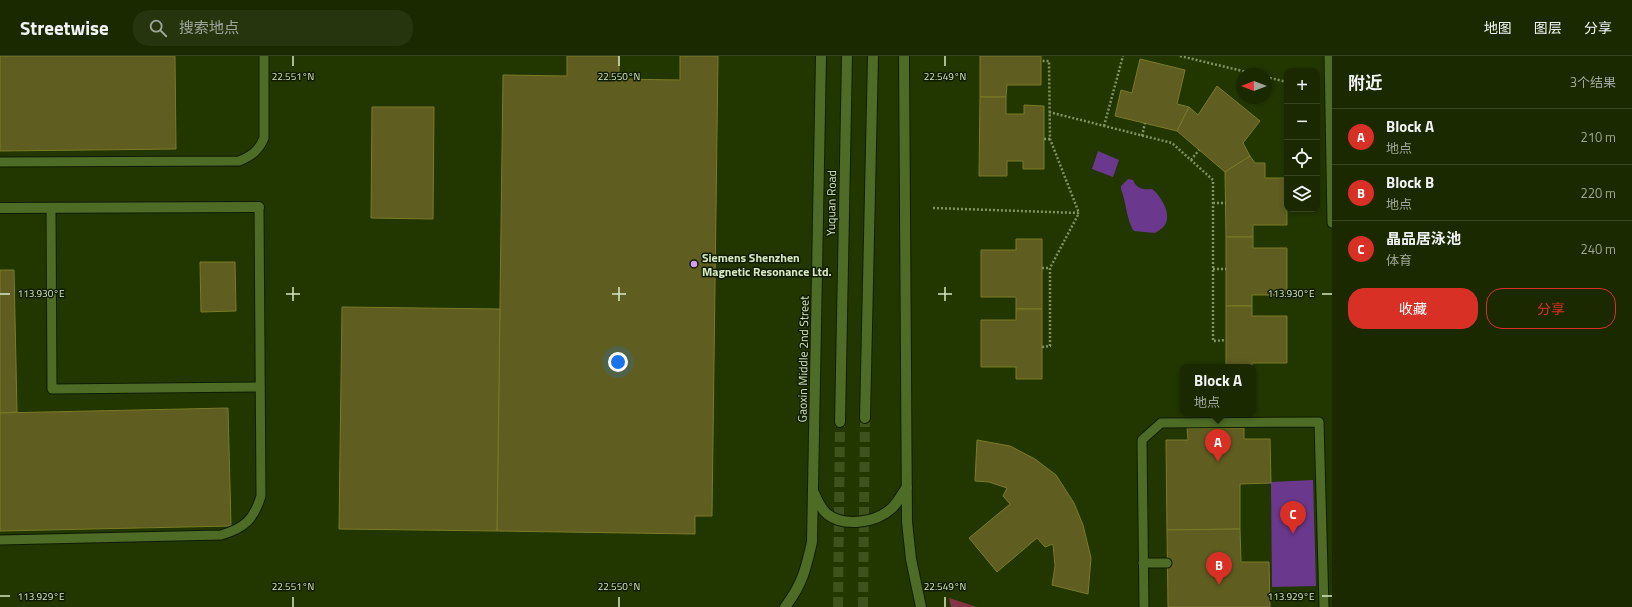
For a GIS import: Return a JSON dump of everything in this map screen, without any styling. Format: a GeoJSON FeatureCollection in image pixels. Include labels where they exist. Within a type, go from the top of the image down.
{"type":"FeatureCollection","features":[{"type":"Feature","properties":{"kind":"main road","name":"Gaoxin Middle 2nd Street"},"geometry":{"type":"LineString","coordinates":[[785,607],[796,593],[805,571],[812,542],[821,56]]}},
{"type":"Feature","properties":{"kind":"main road","name":"Yuquan Road"},"geometry":{"type":"LineString","coordinates":[[840,422],[847,56]]}},
{"type":"Feature","properties":{"kind":"main road"},"geometry":{"type":"LineString","coordinates":[[866,418],[873,56]]}},
{"type":"Feature","properties":{"kind":"main road"},"geometry":{"type":"LineString","coordinates":[[904,56],[907,522],[911,559],[921,607]]}},
{"type":"Feature","properties":{"kind":"main road"},"geometry":{"type":"LineString","coordinates":[[0,208],[259,207]]}},
{"type":"Feature","properties":{"kind":"main road"},"geometry":{"type":"LineString","coordinates":[[814,493],[818,503],[828,514],[841,520],[858,521],[876,518],[892,508],[906,487]]}},
{"type":"Feature","properties":{"kind":"lane"},"geometry":{"type":"LineString","coordinates":[[0,162],[239,161],[249,157],[260,148],[264,138],[264,56]]}},
{"type":"Feature","properties":{"kind":"lane"},"geometry":{"type":"LineString","coordinates":[[1329,56],[1332,223]]}},
{"type":"Feature","properties":{"kind":"lane"},"geometry":{"type":"LineString","coordinates":[[0,540],[221,535],[235,531],[248,521],[256,511],[261,496],[259,207]]}},
{"type":"Feature","properties":{"kind":"lane"},"geometry":{"type":"LineString","coordinates":[[51,208],[52,389],[260,387]]}},
{"type":"Feature","properties":{"kind":"lane"},"geometry":{"type":"LineString","coordinates":[[1144,607],[1142,440],[1161,423],[1215,425],[1319,422],[1324,607]]}},
{"type":"Feature","properties":{"kind":"lane"},"geometry":{"type":"LineString","coordinates":[[1143,564],[1167,563]]}},
{"type":"Feature","properties":{"kind":"path"},"geometry":{"type":"LineString","coordinates":[[1104,126],[1123,56]]}},
{"type":"Feature","properties":{"kind":"path"},"geometry":{"type":"LineString","coordinates":[[1180,56],[1236,69]]}},
{"type":"Feature","properties":{"kind":"path"},"geometry":{"type":"LineString","coordinates":[[1041,62],[1048,62],[1050,139],[1079,213],[1050,268],[1050,346],[1042,346]]}},
{"type":"Feature","properties":{"kind":"path"},"geometry":{"type":"LineString","coordinates":[[1272,78],[1284,81]]}},
{"type":"Feature","properties":{"kind":"path"},"geometry":{"type":"LineString","coordinates":[[1049,112],[1172,143],[1213,180],[1213,341],[1226,340]]}},
{"type":"Feature","properties":{"kind":"path"},"geometry":{"type":"LineString","coordinates":[[1142,136],[1145,124]]}},
{"type":"Feature","properties":{"kind":"path"},"geometry":{"type":"LineString","coordinates":[[1044,139],[1050,139]]}},
{"type":"Feature","properties":{"kind":"path"},"geometry":{"type":"LineString","coordinates":[[1191,160],[1199,150]]}},
{"type":"Feature","properties":{"kind":"path"},"geometry":{"type":"LineString","coordinates":[[1213,203],[1226,203]]}},
{"type":"Feature","properties":{"kind":"path"},"geometry":{"type":"LineString","coordinates":[[933,208],[1079,213]]}},
{"type":"Feature","properties":{"kind":"path"},"geometry":{"type":"LineString","coordinates":[[1042,268],[1050,268]]}},
{"type":"Feature","properties":{"kind":"path"},"geometry":{"type":"LineString","coordinates":[[1213,269],[1226,269]]}},
{"type":"Feature","properties":{"kind":"shaded area"},"geometry":{"type":"Polygon","coordinates":[[[1098,151],[1119,160],[1113,177],[1092,169],[1098,151]]]}},
{"type":"Feature","properties":{"kind":"shaded area"},"geometry":{"type":"Polygon","coordinates":[[[1128,179],[1133,180],[1136,185],[1141,188],[1152,189],[1162,201],[1166,211],[1167,221],[1164,226],[1155,233],[1134,231],[1132,227],[1121,189],[1121,186],[1128,179]]]}},
{"type":"Feature","properties":{"kind":"shaded area"},"geometry":{"type":"Polygon","coordinates":[[[1313,480],[1316,586],[1272,587],[1271,482],[1313,480]]]}},
{"type":"Feature","properties":{"kind":"shaded area"},"geometry":{"type":"Polygon","coordinates":[[[949,598],[977,607],[951,607],[949,598]]]}},
{"type":"Feature","properties":{"kind":"building"},"geometry":{"type":"Polygon","coordinates":[[[0,56],[175,56],[176,149],[0,151],[0,56]]]}},
{"type":"Feature","properties":{"kind":"building"},"geometry":{"type":"Polygon","coordinates":[[[567,56],[619,56],[619,79],[680,80],[680,56],[718,56],[712,516],[695,516],[695,534],[497,531],[503,75],[567,76],[567,56]]]}},
{"type":"Feature","properties":{"kind":"building"},"geometry":{"type":"Polygon","coordinates":[[[980,56],[1041,56],[1041,85],[1007,85],[1006,97],[980,97],[980,56]]]}},
{"type":"Feature","properties":{"kind":"building"},"geometry":{"type":"Polygon","coordinates":[[[1140,59],[1185,70],[1177,104],[1189,107],[1177,131],[1115,116],[1121,90],[1132,93],[1140,59]]]}},
{"type":"Feature","properties":{"kind":"building"},"geometry":{"type":"Polygon","coordinates":[[[1217,86],[1236,101],[1236,104],[1239,104],[1260,121],[1243,143],[1250,156],[1225,172],[1177,131],[1189,107],[1198,115],[1217,86]]]}},
{"type":"Feature","properties":{"kind":"building"},"geometry":{"type":"Polygon","coordinates":[[[980,97],[1006,97],[1006,114],[1024,114],[1024,105],[1044,106],[1044,169],[1023,169],[1023,161],[1007,161],[1007,176],[979,176],[980,97]]]}},
{"type":"Feature","properties":{"kind":"building"},"geometry":{"type":"Polygon","coordinates":[[[372,107],[434,107],[433,219],[371,218],[372,107]]]}},
{"type":"Feature","properties":{"kind":"building"},"geometry":{"type":"Polygon","coordinates":[[[1250,156],[1255,163],[1265,163],[1265,178],[1284,178],[1284,212],[1287,212],[1287,225],[1253,225],[1253,237],[1226,237],[1225,172],[1250,156]]]}},
{"type":"Feature","properties":{"kind":"building"},"geometry":{"type":"Polygon","coordinates":[[[1226,237],[1253,237],[1253,248],[1287,248],[1287,295],[1252,295],[1252,306],[1226,306],[1226,237]]]}},
{"type":"Feature","properties":{"kind":"building"},"geometry":{"type":"Polygon","coordinates":[[[1016,239],[1042,239],[1042,309],[1016,309],[1016,297],[981,297],[981,250],[1016,250],[1016,239]]]}},
{"type":"Feature","properties":{"kind":"building"},"geometry":{"type":"Polygon","coordinates":[[[200,262],[235,262],[236,311],[201,312],[200,262]]]}},
{"type":"Feature","properties":{"kind":"building"},"geometry":{"type":"Polygon","coordinates":[[[0,270],[14,270],[17,412],[0,413],[0,270]]]}},
{"type":"Feature","properties":{"kind":"building"},"geometry":{"type":"Polygon","coordinates":[[[1226,306],[1252,306],[1252,316],[1287,316],[1287,363],[1226,364],[1226,306]]]}},
{"type":"Feature","properties":{"kind":"building"},"geometry":{"type":"Polygon","coordinates":[[[342,307],[500,309],[497,531],[339,529],[342,307]]]}},
{"type":"Feature","properties":{"kind":"building"},"geometry":{"type":"Polygon","coordinates":[[[1016,309],[1042,309],[1042,379],[1016,379],[1016,367],[981,367],[981,320],[1016,320],[1016,309]]]}},
{"type":"Feature","properties":{"kind":"building"},"geometry":{"type":"Polygon","coordinates":[[[228,408],[231,526],[0,531],[0,413],[228,408]]]}},
{"type":"Feature","properties":{"kind":"building"},"geometry":{"type":"Polygon","coordinates":[[[1187,428],[1244,428],[1244,439],[1270,439],[1271,483],[1240,484],[1240,529],[1167,530],[1166,440],[1188,440],[1187,428]]]}},
{"type":"Feature","properties":{"kind":"building"},"geometry":{"type":"Polygon","coordinates":[[[977,440],[1010,446],[1035,459],[1056,475],[1074,503],[1083,525],[1091,558],[1088,594],[1052,585],[1055,566],[1053,544],[1045,547],[1037,538],[997,572],[969,538],[1010,504],[1003,496],[1007,488],[989,482],[975,481],[977,440]]]}},
{"type":"Feature","properties":{"kind":"building"},"geometry":{"type":"Polygon","coordinates":[[[1240,529],[1241,562],[1269,562],[1270,607],[1168,607],[1167,530],[1240,529]]]}},
{"type":"Feature","properties":{"kind":"tunnel"},"geometry":{"type":"LineString","coordinates":[[863,607],[865,418]]}},
{"type":"Feature","properties":{"kind":"tunnel"},"geometry":{"type":"LineString","coordinates":[[838,607],[840,422]]}},
{"type":"Feature","properties":{"kind":"place","name":"Siemens Shenzhen Magnetic Resonance Ltd."},"geometry":{"type":"Point","coordinates":[694,264]}},
{"type":"Feature","properties":{"kind":"place","name":"Block A"},"geometry":{"type":"Point","coordinates":[1218,462]}},
{"type":"Feature","properties":{"kind":"place","name":"晶品居泳池"},"geometry":{"type":"Point","coordinates":[1293,534]}},
{"type":"Feature","properties":{"kind":"place","name":"Block B"},"geometry":{"type":"Point","coordinates":[1219,585]}}]}
